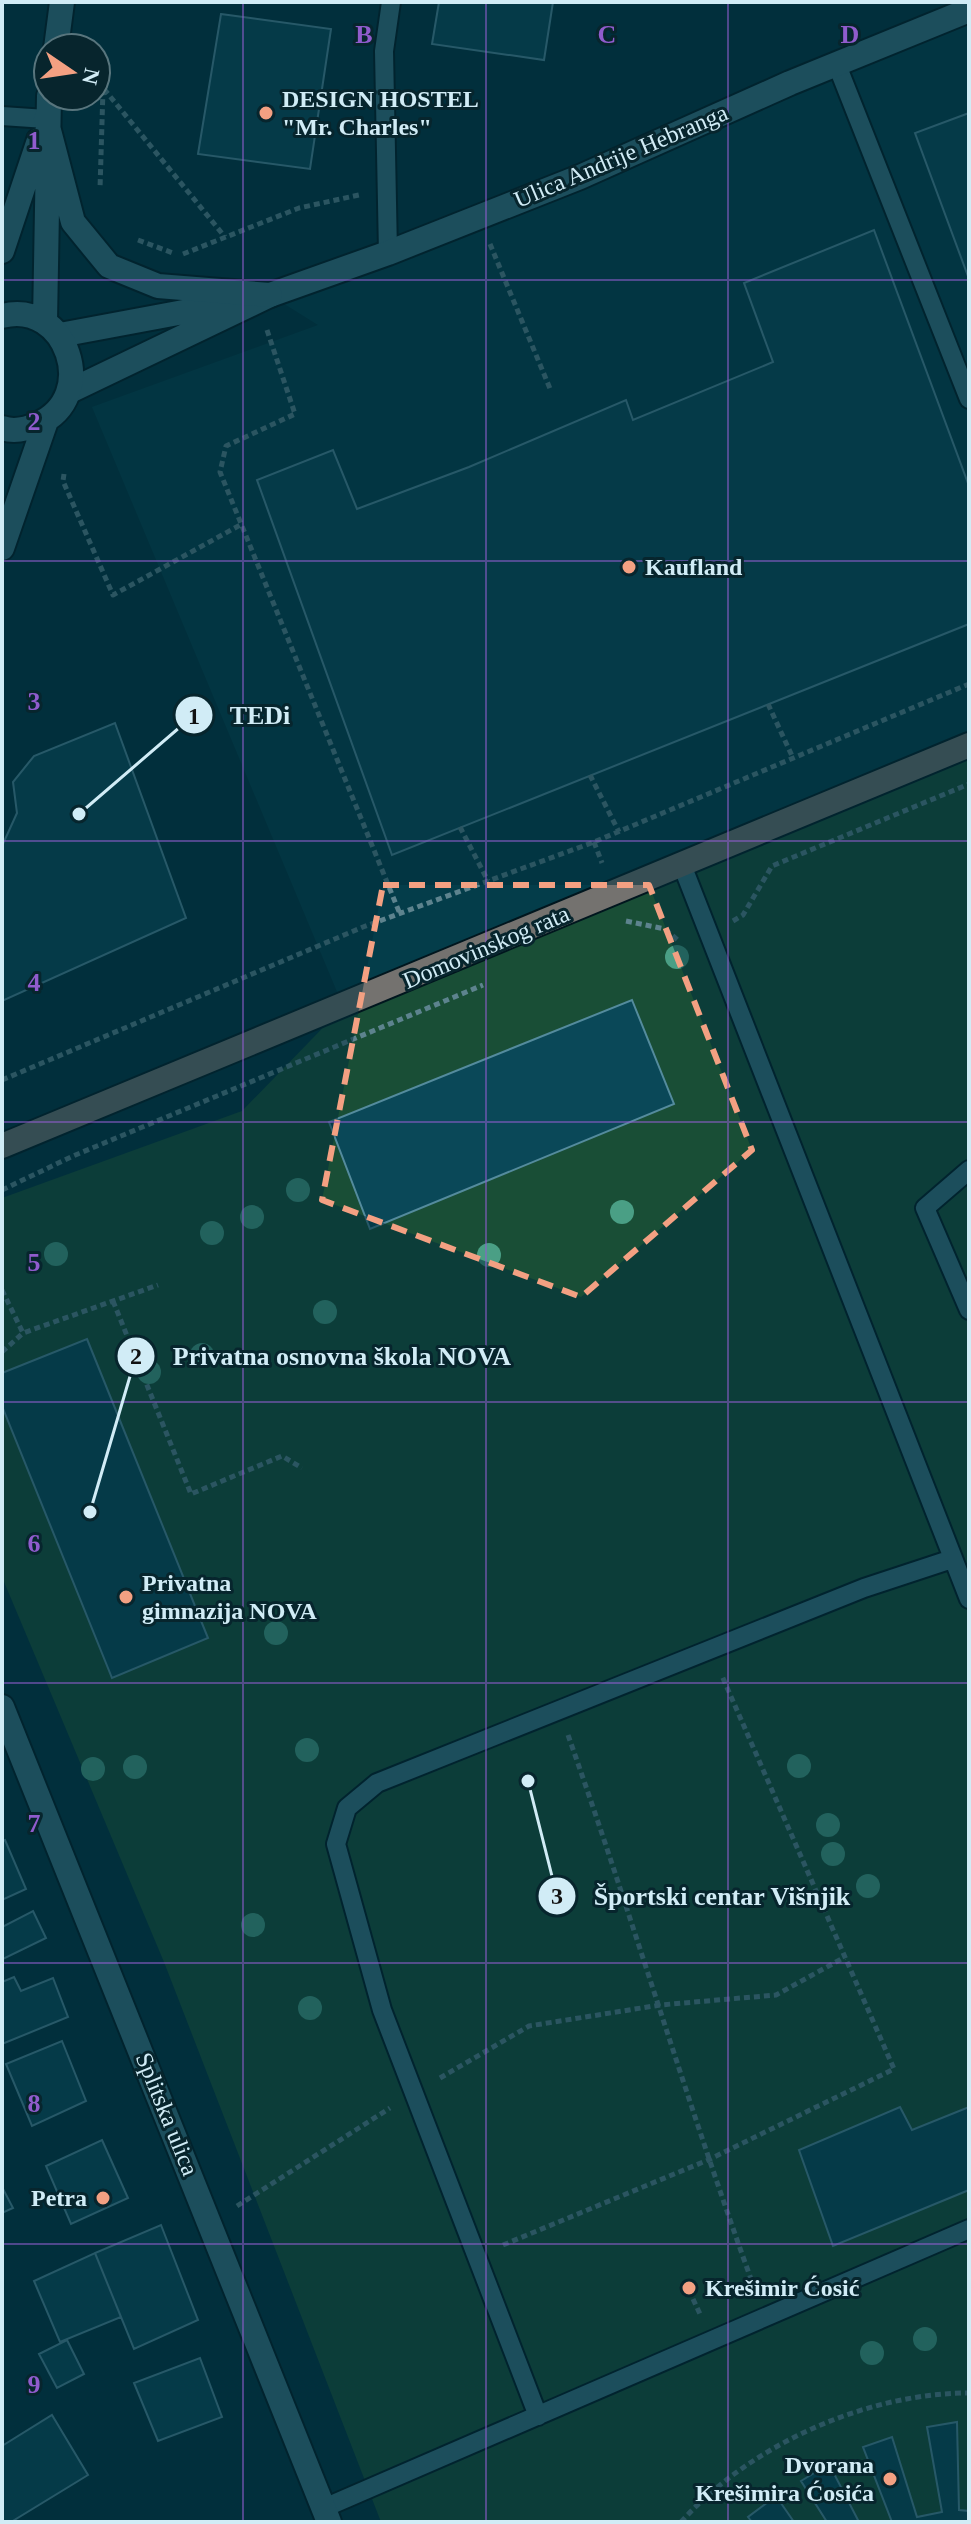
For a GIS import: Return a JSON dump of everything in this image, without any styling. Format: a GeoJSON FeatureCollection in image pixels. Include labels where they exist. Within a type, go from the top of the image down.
{"type":"FeatureCollection","features":[{"type":"Feature","properties":{"kind":"main road","name":"Domovinskog rata"},"geometry":{"type":"LineString","coordinates":[[2,1146],[969,745]]}},
{"type":"Feature","properties":{"kind":"street"},"geometry":{"type":"LineString","coordinates":[[58,32],[62,2]]}},
{"type":"Feature","properties":{"kind":"street","name":"Ulica Andrije Hebranga"},"geometry":{"type":"LineString","coordinates":[[70,391],[270,295],[479,217],[969,10]]}},
{"type":"Feature","properties":{"kind":"street"},"geometry":{"type":"LineString","coordinates":[[2,251],[46,112]]}},
{"type":"Feature","properties":{"kind":"street"},"geometry":{"type":"LineString","coordinates":[[2,428],[28,429],[46,421],[60,408],[70,391],[73,371],[69,352],[52,329],[48,112]]}},
{"type":"Feature","properties":{"kind":"street"},"geometry":{"type":"LineString","coordinates":[[49,112],[73,222],[109,266],[158,286],[270,295]]}},
{"type":"Feature","properties":{"kind":"street","name":"Ulica Andrije Hebranga"},"geometry":{"type":"LineString","coordinates":[[2,316],[28,315],[52,329],[270,295]]}},
{"type":"Feature","properties":{"kind":"street"},"geometry":{"type":"LineString","coordinates":[[2,548],[46,421]]}},
{"type":"Feature","properties":{"kind":"street","name":"Splitska ulica"},"geometry":{"type":"LineString","coordinates":[[2,1707],[326,2515]]}},
{"type":"Feature","properties":{"kind":"lane"},"geometry":{"type":"LineString","coordinates":[[388,253],[384,51],[391,2]]}},
{"type":"Feature","properties":{"kind":"lane"},"geometry":{"type":"LineString","coordinates":[[837,65],[969,399]]}},
{"type":"Feature","properties":{"kind":"lane"},"geometry":{"type":"LineString","coordinates":[[2,116],[32,110]]}},
{"type":"Feature","properties":{"kind":"lane"},"geometry":{"type":"LineString","coordinates":[[682,865],[969,1599]]}},
{"type":"Feature","properties":{"kind":"lane"},"geometry":{"type":"LineString","coordinates":[[969,1170],[925,1208],[969,1310]]}},
{"type":"Feature","properties":{"kind":"lane"},"geometry":{"type":"LineString","coordinates":[[538,2416],[382,2010],[336,1844],[347,1808],[377,1783],[864,1588],[952,1559]]}},
{"type":"Feature","properties":{"kind":"lane"},"geometry":{"type":"LineString","coordinates":[[326,2515],[538,2416],[969,2229]]}},
{"type":"Feature","properties":{"kind":"path"},"geometry":{"type":"LineString","coordinates":[[112,100],[225,237]]}},
{"type":"Feature","properties":{"kind":"path"},"geometry":{"type":"LineString","coordinates":[[126,235],[180,255],[299,208],[387,190]]}},
{"type":"Feature","properties":{"kind":"path"},"geometry":{"type":"LineString","coordinates":[[479,217],[551,391]]}},
{"type":"Feature","properties":{"kind":"path"},"geometry":{"type":"LineString","coordinates":[[266,325],[295,414],[226,446],[220,472],[400,914]]}},
{"type":"Feature","properties":{"kind":"path"},"geometry":{"type":"LineString","coordinates":[[63,481],[113,595],[242,524]]}},
{"type":"Feature","properties":{"kind":"path"},"geometry":{"type":"LineString","coordinates":[[2,1080],[400,914],[619,832],[969,684]]}},
{"type":"Feature","properties":{"kind":"path"},"geometry":{"type":"LineString","coordinates":[[768,704],[793,758]]}},
{"type":"Feature","properties":{"kind":"path"},"geometry":{"type":"LineString","coordinates":[[590,775],[619,832]]}},
{"type":"Feature","properties":{"kind":"path"},"geometry":{"type":"LineString","coordinates":[[612,930],[627,924],[665,929],[679,942],[709,935],[743,915],[772,866],[969,784]]}},
{"type":"Feature","properties":{"kind":"path"},"geometry":{"type":"LineString","coordinates":[[460,827],[488,881]]}},
{"type":"Feature","properties":{"kind":"path"},"geometry":{"type":"LineString","coordinates":[[594,842],[627,924]]}},
{"type":"Feature","properties":{"kind":"path"},"geometry":{"type":"LineString","coordinates":[[2,1190],[73,1156],[496,979]]}},
{"type":"Feature","properties":{"kind":"path"},"geometry":{"type":"LineString","coordinates":[[2,1352],[23,1333],[158,1285]]}},
{"type":"Feature","properties":{"kind":"path"},"geometry":{"type":"LineString","coordinates":[[2,1290],[23,1333]]}},
{"type":"Feature","properties":{"kind":"path"},"geometry":{"type":"LineString","coordinates":[[113,1301],[191,1494],[282,1456],[302,1468]]}},
{"type":"Feature","properties":{"kind":"path"},"geometry":{"type":"LineString","coordinates":[[476,2256],[708,2160],[894,2069],[720,1672]]}},
{"type":"Feature","properties":{"kind":"path"},"geometry":{"type":"LineString","coordinates":[[567,1734],[660,2005],[708,2160],[765,2317]]}},
{"type":"Feature","properties":{"kind":"path"},"geometry":{"type":"LineString","coordinates":[[210,2223],[414,2093],[529,2026],[660,2005],[776,1995],[845,1957]]}},
{"type":"Feature","properties":{"kind":"path"},"geometry":{"type":"LineString","coordinates":[[681,2522],[696,2505],[769,2450],[868,2409],[942,2393],[969,2393]]}},
{"type":"Feature","properties":{"kind":"highlighted area"},"geometry":{"type":"Polygon","coordinates":[[[383,885],[649,885],[752,1150],[581,1297],[322,1200],[383,885]]]}},
{"type":"Feature","properties":{"kind":"shaded area"},"geometry":{"type":"Polygon","coordinates":[[[969,10],[969,745],[343,1006],[92,407],[318,325],[270,295],[969,10]]]}},
{"type":"Feature","properties":{"kind":"green space"},"geometry":{"type":"Polygon","coordinates":[[[969,745],[969,2522],[381,2522],[164,1962],[2,1577],[2,1198],[242,1111],[344,1006],[969,745]]]}},
{"type":"Feature","properties":{"kind":"building"},"geometry":{"type":"Polygon","coordinates":[[[439,2],[553,2],[544,60],[432,44],[439,2]]]}},
{"type":"Feature","properties":{"kind":"building"},"geometry":{"type":"Polygon","coordinates":[[[221,14],[331,29],[310,169],[198,154],[221,14]]]}},
{"type":"Feature","properties":{"kind":"building"},"geometry":{"type":"Polygon","coordinates":[[[969,113],[969,279],[915,133],[969,113]]]}},
{"type":"Feature","properties":{"kind":"building","name":"Kaufland"},"geometry":{"type":"Polygon","coordinates":[[[874,230],[969,486],[969,624],[392,855],[257,480],[333,450],[357,509],[469,467],[626,400],[633,420],[773,362],[744,283],[874,230]]]}},
{"type":"Feature","properties":{"kind":"building"},"geometry":{"type":"Polygon","coordinates":[[[115,723],[186,918],[2,1001],[2,846],[17,813],[13,782],[34,756],[115,723]]]}},
{"type":"Feature","properties":{"kind":"building"},"geometry":{"type":"Polygon","coordinates":[[[632,1000],[674,1104],[370,1229],[329,1122],[632,1000]]]}},
{"type":"Feature","properties":{"kind":"building"},"geometry":{"type":"Polygon","coordinates":[[[87,1339],[208,1638],[112,1678],[2,1406],[2,1373],[87,1339]]]}},
{"type":"Feature","properties":{"kind":"building"},"geometry":{"type":"Polygon","coordinates":[[[5,1840],[26,1889],[2,1900],[2,1841],[5,1840]]]}},
{"type":"Feature","properties":{"kind":"building"},"geometry":{"type":"Polygon","coordinates":[[[33,1911],[46,1938],[3,1959],[2,1927],[33,1911]]]}},
{"type":"Feature","properties":{"kind":"building"},"geometry":{"type":"Polygon","coordinates":[[[14,1977],[21,1991],[53,1978],[68,2017],[2,2044],[2,1982],[14,1977]]]}},
{"type":"Feature","properties":{"kind":"building"},"geometry":{"type":"Polygon","coordinates":[[[62,2041],[86,2101],[32,2126],[6,2064],[62,2041]]]}},
{"type":"Feature","properties":{"kind":"building"},"geometry":{"type":"Polygon","coordinates":[[[900,2107],[912,2130],[969,2107],[969,2190],[833,2246],[799,2150],[900,2107]]]}},
{"type":"Feature","properties":{"kind":"building"},"geometry":{"type":"Polygon","coordinates":[[[102,2140],[128,2198],[71,2224],[46,2166],[102,2140]]]}},
{"type":"Feature","properties":{"kind":"building"},"geometry":{"type":"Polygon","coordinates":[[[2,2187],[13,2208],[2,2213],[2,2187]]]}},
{"type":"Feature","properties":{"kind":"building"},"geometry":{"type":"Polygon","coordinates":[[[161,2225],[198,2320],[134,2349],[95,2253],[161,2225]]]}},
{"type":"Feature","properties":{"kind":"building"},"geometry":{"type":"Polygon","coordinates":[[[95,2253],[121,2317],[60,2342],[34,2281],[95,2253]]]}},
{"type":"Feature","properties":{"kind":"building"},"geometry":{"type":"Polygon","coordinates":[[[67,2340],[84,2374],[57,2388],[39,2354],[67,2340]]]}},
{"type":"Feature","properties":{"kind":"building"},"geometry":{"type":"Polygon","coordinates":[[[200,2358],[222,2417],[158,2441],[134,2383],[200,2358]]]}},
{"type":"Feature","properties":{"kind":"building"},"geometry":{"type":"Polygon","coordinates":[[[52,2415],[88,2475],[11,2522],[2,2522],[2,2446],[52,2415]]]}},
{"type":"Feature","properties":{"kind":"building","name":"Dvorana Krešimira Ćosića"},"geometry":{"type":"Polygon","coordinates":[[[957,2422],[959,2510],[969,2511],[969,2522],[892,2522],[863,2447],[892,2437],[917,2517],[942,2512],[927,2427],[957,2422]]]}},
{"type":"Feature","properties":{"kind":"building","name":"Dvorana Krešimira Ćosića"},"geometry":{"type":"Polygon","coordinates":[[[829,2464],[859,2522],[827,2522],[801,2481],[829,2464]]]}},
{"type":"Feature","properties":{"kind":"building","name":"Dvorana Krešimira Ćosića"},"geometry":{"type":"Polygon","coordinates":[[[776,2496],[794,2522],[752,2522],[748,2517],[776,2496]]]}},
{"type":"Feature","properties":{"kind":"place","name":"DESIGN HOSTEL \"Mr. Charles\""},"geometry":{"type":"Point","coordinates":[266,113]}},
{"type":"Feature","properties":{"kind":"place","name":"Kaufland"},"geometry":{"type":"Point","coordinates":[629,567]}},
{"type":"Feature","properties":{"kind":"place","name":"TEDi"},"geometry":{"type":"Point","coordinates":[79,814]}},
{"type":"Feature","properties":{"kind":"place","name":"Privatna osnovna škola NOVA"},"geometry":{"type":"Point","coordinates":[90,1512]}},
{"type":"Feature","properties":{"kind":"place","name":"Privatna gimnazija NOVA"},"geometry":{"type":"Point","coordinates":[126,1597]}},
{"type":"Feature","properties":{"kind":"place","name":"Športski centar Višnjik"},"geometry":{"type":"Point","coordinates":[528,1781]}},
{"type":"Feature","properties":{"kind":"place","name":"Petra"},"geometry":{"type":"Point","coordinates":[103,2198]}},
{"type":"Feature","properties":{"kind":"place","name":"Krešimir Ćosić"},"geometry":{"type":"Point","coordinates":[689,2288]}},
{"type":"Feature","properties":{"kind":"place","name":"Dvorana Krešimira Ćosića"},"geometry":{"type":"Point","coordinates":[890,2479]}}]}
